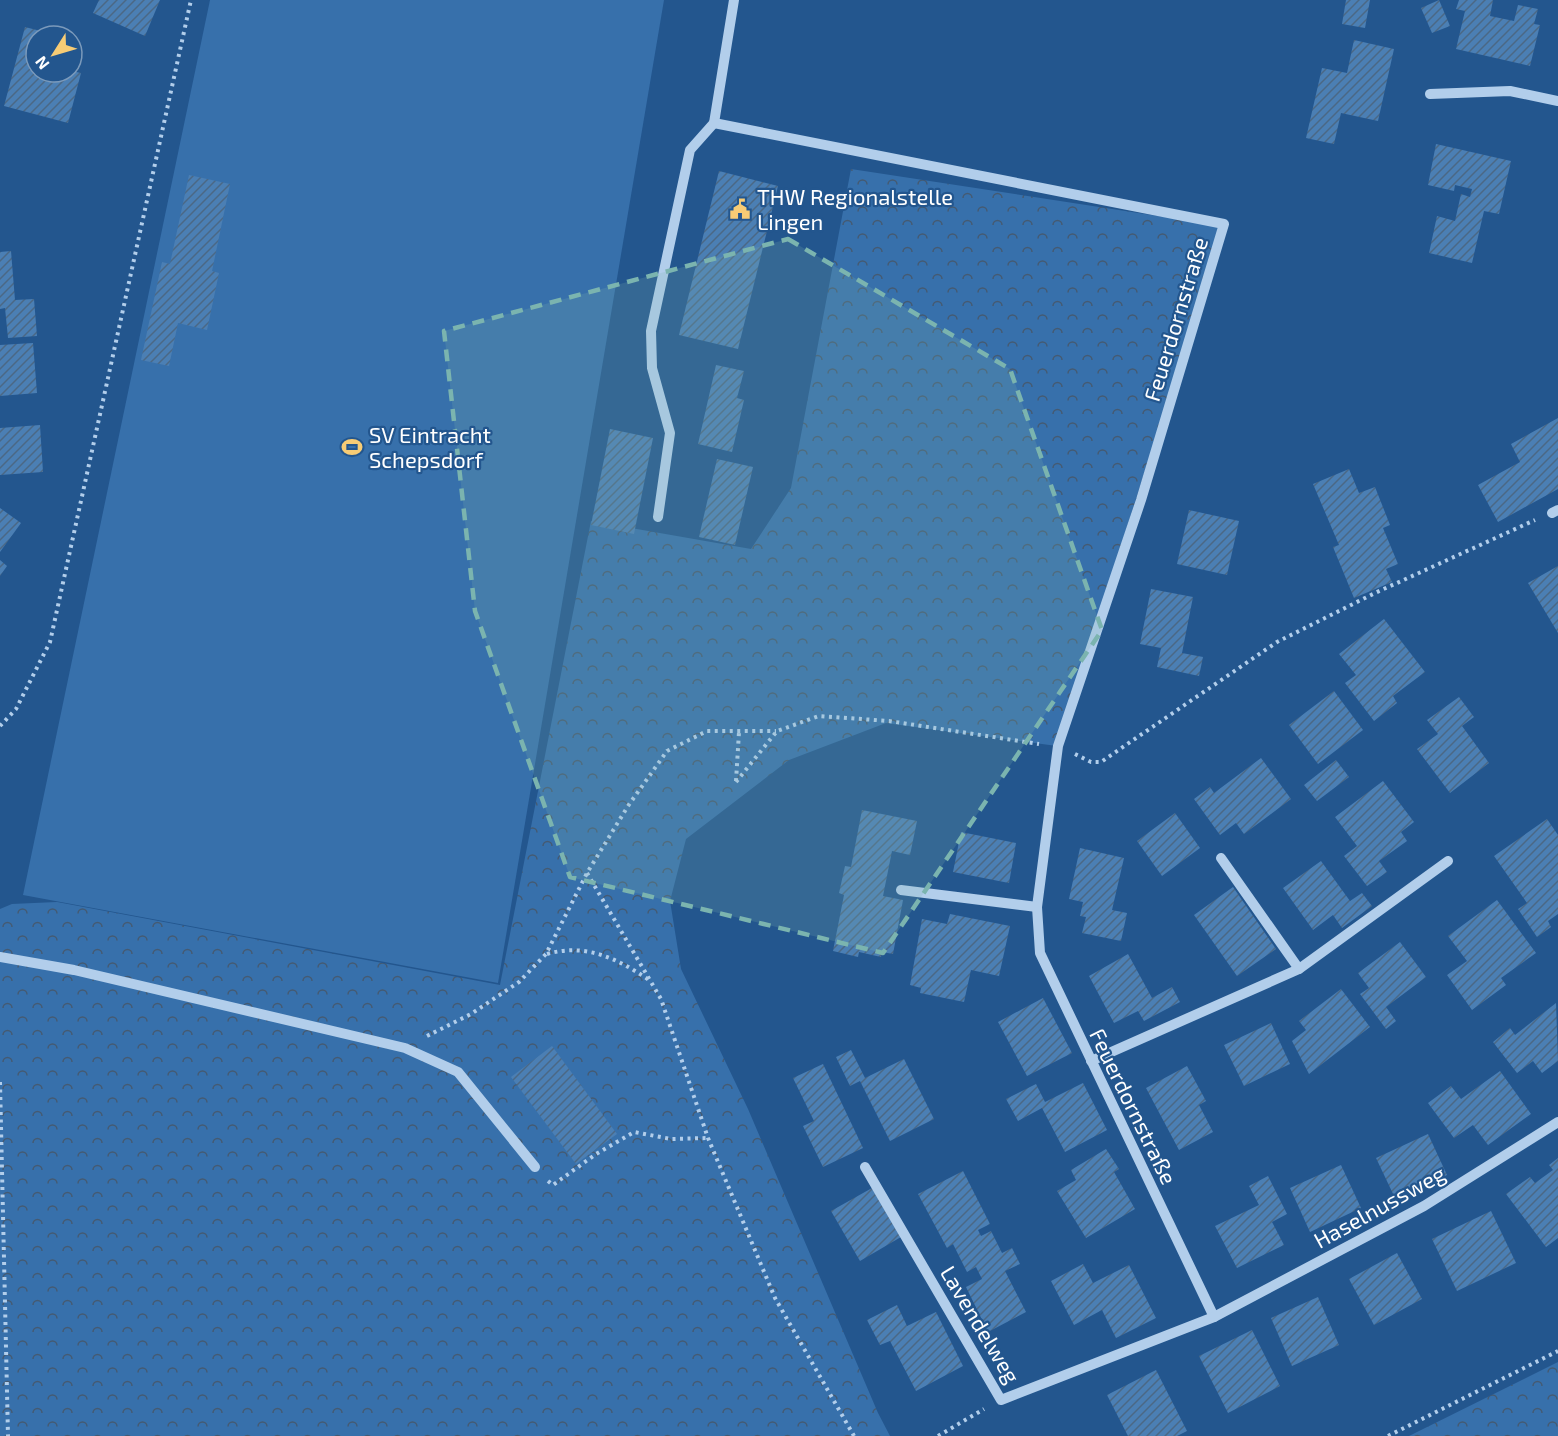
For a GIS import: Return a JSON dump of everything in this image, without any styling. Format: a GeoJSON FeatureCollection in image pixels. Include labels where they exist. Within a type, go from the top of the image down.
{"type":"FeatureCollection","features":[{"type":"Feature","properties":{"kind":"street"},"geometry":{"type":"LineString","coordinates":[[658,517],[670,433],[652,368],[651,331],[690,150],[714,123],[734,0]]}},
{"type":"Feature","properties":{"kind":"street"},"geometry":{"type":"LineString","coordinates":[[1430,94],[1510,91],[1558,101]]}},
{"type":"Feature","properties":{"kind":"street","name":"Feuerdornstraße"},"geometry":{"type":"LineString","coordinates":[[714,123],[1224,224],[1142,500],[1058,746],[1036,908],[1040,953],[1214,1317]]}},
{"type":"Feature","properties":{"kind":"street"},"geometry":{"type":"LineString","coordinates":[[1221,858],[1299,969]]}},
{"type":"Feature","properties":{"kind":"street"},"geometry":{"type":"LineString","coordinates":[[1091,1061],[1299,969],[1448,861]]}},
{"type":"Feature","properties":{"kind":"street"},"geometry":{"type":"LineString","coordinates":[[901,890],[1036,908]]}},
{"type":"Feature","properties":{"kind":"street"},"geometry":{"type":"LineString","coordinates":[[0,957],[74,970],[405,1048],[458,1072],[535,1167]]}},
{"type":"Feature","properties":{"kind":"street","name":"Haselnussweg"},"geometry":{"type":"LineString","coordinates":[[1214,1317],[1424,1206],[1558,1122]]}},
{"type":"Feature","properties":{"kind":"street","name":"Lavendelweg"},"geometry":{"type":"LineString","coordinates":[[865,1167],[1001,1400],[1214,1317]]}},
{"type":"Feature","properties":{"kind":"path"},"geometry":{"type":"LineString","coordinates":[[0,726],[16,709],[51,642],[191,0]]}},
{"type":"Feature","properties":{"kind":"path"},"geometry":{"type":"LineString","coordinates":[[405,1048],[471,1014],[519,982],[546,954],[586,873],[628,806],[667,751],[707,730],[777,731],[819,716],[889,721],[1058,746],[1091,762],[1101,762],[1277,642],[1375,593],[1555,511]]}},
{"type":"Feature","properties":{"kind":"path"},"geometry":{"type":"LineString","coordinates":[[739,732],[735,761],[736,782],[777,731]]}},
{"type":"Feature","properties":{"kind":"path"},"geometry":{"type":"LineString","coordinates":[[586,873],[661,999],[708,1138],[775,1298],[854,1436]]}},
{"type":"Feature","properties":{"kind":"path"},"geometry":{"type":"LineString","coordinates":[[546,954],[566,949],[594,951],[627,965],[650,981]]}},
{"type":"Feature","properties":{"kind":"path"},"geometry":{"type":"LineString","coordinates":[[0,1083],[8,1436]]}},
{"type":"Feature","properties":{"kind":"path"},"geometry":{"type":"LineString","coordinates":[[535,1167],[553,1185],[596,1154],[634,1132],[671,1139],[708,1138]]}},
{"type":"Feature","properties":{"kind":"path"},"geometry":{"type":"LineString","coordinates":[[1388,1436],[1558,1351]]}},
{"type":"Feature","properties":{"kind":"path"},"geometry":{"type":"LineString","coordinates":[[938,1436],[1001,1400]]}},
{"type":"Feature","properties":{"kind":"highlighted area"},"geometry":{"type":"Polygon","coordinates":[[[788,239],[1010,369],[1102,630],[883,953],[570,877],[475,611],[444,331],[788,239]]]}},
{"type":"Feature","properties":{"kind":"green space","name":"SV Eintracht Schepsdorf"},"geometry":{"type":"Polygon","coordinates":[[[210,0],[664,0],[498,983],[23,895],[210,0]]]}},
{"type":"Feature","properties":{"kind":"green space"},"geometry":{"type":"Polygon","coordinates":[[[851,169],[1223,226],[1057,746],[886,723],[789,760],[686,839],[670,901],[681,969],[748,1109],[878,1413],[890,1436],[0,1436],[0,909],[12,904],[57,902],[500,985],[591,521],[751,549],[791,488],[851,169]]]}},
{"type":"Feature","properties":{"kind":"green space"},"geometry":{"type":"Polygon","coordinates":[[[1558,1362],[1558,1436],[1409,1436],[1558,1362]]]}},
{"type":"Feature","properties":{"kind":"building"},"geometry":{"type":"Polygon","coordinates":[[[99,0],[160,0],[145,36],[93,13],[99,0]]]}},
{"type":"Feature","properties":{"kind":"building"},"geometry":{"type":"Polygon","coordinates":[[[1346,0],[1370,0],[1365,28],[1342,24],[1346,0]]]}},
{"type":"Feature","properties":{"kind":"building"},"geometry":{"type":"Polygon","coordinates":[[[1439,0],[1450,26],[1432,33],[1421,8],[1439,0]]]}},
{"type":"Feature","properties":{"kind":"building"},"geometry":{"type":"Polygon","coordinates":[[[1459,0],[1493,0],[1490,16],[1514,21],[1518,5],[1538,9],[1534,24],[1540,25],[1530,66],[1456,49],[1465,11],[1456,9],[1459,0]]]}},
{"type":"Feature","properties":{"kind":"building"},"geometry":{"type":"Polygon","coordinates":[[[24,31],[24,84],[78,84],[68,123],[4,106],[24,31]]]}},
{"type":"Feature","properties":{"kind":"building"},"geometry":{"type":"Polygon","coordinates":[[[1354,40],[1394,49],[1378,121],[1341,113],[1334,144],[1306,138],[1322,68],[1347,73],[1354,40]]]}},
{"type":"Feature","properties":{"kind":"building"},"geometry":{"type":"Polygon","coordinates":[[[1436,144],[1511,161],[1499,214],[1484,211],[1472,263],[1429,253],[1437,216],[1455,221],[1461,194],[1470,197],[1472,189],[1455,185],[1454,191],[1428,185],[1436,144]]]}},
{"type":"Feature","properties":{"kind":"building"},"geometry":{"type":"Polygon","coordinates":[[[719,171],[778,186],[738,349],[679,335],[719,171]]]}},
{"type":"Feature","properties":{"kind":"building"},"geometry":{"type":"Polygon","coordinates":[[[189,175],[230,184],[212,271],[219,273],[207,330],[178,323],[169,366],[141,360],[162,262],[170,264],[189,175]]]}},
{"type":"Feature","properties":{"kind":"building"},"geometry":{"type":"Polygon","coordinates":[[[11,251],[15,300],[34,299],[37,336],[8,338],[5,308],[0,309],[0,252],[11,251]]]}},
{"type":"Feature","properties":{"kind":"building"},"geometry":{"type":"Polygon","coordinates":[[[33,343],[37,393],[0,396],[0,345],[33,343]]]}},
{"type":"Feature","properties":{"kind":"building"},"geometry":{"type":"Polygon","coordinates":[[[716,365],[744,371],[737,398],[744,400],[732,452],[698,444],[716,365]]]}},
{"type":"Feature","properties":{"kind":"building"},"geometry":{"type":"Polygon","coordinates":[[[1558,418],[1558,489],[1498,522],[1478,485],[1520,462],[1511,444],[1558,418]]]}},
{"type":"Feature","properties":{"kind":"building"},"geometry":{"type":"Polygon","coordinates":[[[40,425],[43,472],[0,475],[0,428],[40,425]]]}},
{"type":"Feature","properties":{"kind":"building"},"geometry":{"type":"Polygon","coordinates":[[[610,429],[653,438],[634,534],[591,525],[610,429]]]}},
{"type":"Feature","properties":{"kind":"building"},"geometry":{"type":"Polygon","coordinates":[[[717,459],[753,467],[735,545],[699,537],[717,459]]]}},
{"type":"Feature","properties":{"kind":"building"},"geometry":{"type":"Polygon","coordinates":[[[1349,469],[1359,493],[1375,487],[1390,525],[1383,528],[1398,564],[1386,569],[1392,582],[1354,598],[1333,547],[1339,545],[1313,484],[1349,469]]]}},
{"type":"Feature","properties":{"kind":"building"},"geometry":{"type":"Polygon","coordinates":[[[0,508],[21,523],[0,552],[0,508]]]}},
{"type":"Feature","properties":{"kind":"building"},"geometry":{"type":"Polygon","coordinates":[[[1189,510],[1239,521],[1227,575],[1177,564],[1189,510]]]}},
{"type":"Feature","properties":{"kind":"building"},"geometry":{"type":"Polygon","coordinates":[[[0,560],[7,566],[0,576],[0,560]]]}},
{"type":"Feature","properties":{"kind":"building"},"geometry":{"type":"Polygon","coordinates":[[[1558,566],[1558,633],[1528,583],[1558,566]]]}},
{"type":"Feature","properties":{"kind":"building"},"geometry":{"type":"Polygon","coordinates":[[[1151,589],[1193,597],[1182,653],[1203,657],[1199,676],[1157,667],[1161,648],[1140,644],[1151,589]]]}},
{"type":"Feature","properties":{"kind":"building"},"geometry":{"type":"Polygon","coordinates":[[[1384,619],[1425,672],[1393,696],[1397,703],[1374,721],[1345,683],[1356,675],[1339,654],[1384,619]]]}},
{"type":"Feature","properties":{"kind":"building"},"geometry":{"type":"Polygon","coordinates":[[[1334,691],[1363,730],[1318,764],[1289,725],[1334,691]]]}},
{"type":"Feature","properties":{"kind":"building"},"geometry":{"type":"Polygon","coordinates":[[[1459,697],[1474,717],[1462,726],[1489,763],[1450,793],[1417,749],[1438,734],[1427,720],[1459,697]]]}},
{"type":"Feature","properties":{"kind":"building"},"geometry":{"type":"Polygon","coordinates":[[[1261,758],[1291,799],[1244,834],[1236,823],[1220,835],[1194,799],[1210,787],[1214,793],[1261,758]]]}},
{"type":"Feature","properties":{"kind":"building"},"geometry":{"type":"Polygon","coordinates":[[[1336,760],[1349,777],[1317,801],[1304,785],[1336,760]]]}},
{"type":"Feature","properties":{"kind":"building"},"geometry":{"type":"Polygon","coordinates":[[[1383,781],[1414,822],[1401,832],[1407,841],[1379,861],[1387,872],[1367,886],[1344,856],[1357,846],[1335,817],[1383,781]]]}},
{"type":"Feature","properties":{"kind":"building"},"geometry":{"type":"Polygon","coordinates":[[[862,810],[917,821],[910,855],[892,851],[883,896],[903,900],[893,954],[882,952],[881,957],[859,952],[858,957],[833,951],[844,895],[839,893],[845,866],[851,867],[862,810]]]}},
{"type":"Feature","properties":{"kind":"building"},"geometry":{"type":"Polygon","coordinates":[[[1175,813],[1200,848],[1162,876],[1137,841],[1175,813]]]}},
{"type":"Feature","properties":{"kind":"building"},"geometry":{"type":"Polygon","coordinates":[[[1547,819],[1558,835],[1558,914],[1548,921],[1551,927],[1537,937],[1518,909],[1527,903],[1494,856],[1547,819]]]}},
{"type":"Feature","properties":{"kind":"building"},"geometry":{"type":"Polygon","coordinates":[[[961,832],[1016,843],[1009,883],[953,872],[961,832]]]}},
{"type":"Feature","properties":{"kind":"building"},"geometry":{"type":"Polygon","coordinates":[[[1080,848],[1124,858],[1112,910],[1127,913],[1121,941],[1082,933],[1086,917],[1080,916],[1083,902],[1069,899],[1080,848]]]}},
{"type":"Feature","properties":{"kind":"building"},"geometry":{"type":"Polygon","coordinates":[[[1321,861],[1350,901],[1362,893],[1372,906],[1342,928],[1333,915],[1313,930],[1283,888],[1321,861]]]}},
{"type":"Feature","properties":{"kind":"building"},"geometry":{"type":"Polygon","coordinates":[[[1233,887],[1276,949],[1237,976],[1194,915],[1233,887]]]}},
{"type":"Feature","properties":{"kind":"building"},"geometry":{"type":"Polygon","coordinates":[[[1497,900],[1536,953],[1501,978],[1506,985],[1472,1010],[1447,975],[1467,961],[1448,936],[1497,900]]]}},
{"type":"Feature","properties":{"kind":"building"},"geometry":{"type":"Polygon","coordinates":[[[950,914],[1010,926],[999,976],[971,970],[964,1002],[920,993],[921,988],[910,985],[922,919],[947,924],[950,914]]]}},
{"type":"Feature","properties":{"kind":"building"},"geometry":{"type":"Polygon","coordinates":[[[1400,942],[1426,977],[1386,1007],[1396,1021],[1386,1029],[1360,994],[1369,988],[1358,973],[1400,942]]]}},
{"type":"Feature","properties":{"kind":"building"},"geometry":{"type":"Polygon","coordinates":[[[1128,954],[1152,998],[1172,987],[1180,1002],[1144,1021],[1138,1011],[1114,1023],[1089,976],[1128,954]]]}},
{"type":"Feature","properties":{"kind":"building"},"geometry":{"type":"Polygon","coordinates":[[[1341,989],[1370,1027],[1309,1074],[1292,1041],[1306,1030],[1299,1021],[1341,989]]]}},
{"type":"Feature","properties":{"kind":"building"},"geometry":{"type":"Polygon","coordinates":[[[1043,998],[1072,1053],[1027,1076],[998,1022],[1043,998]]]}},
{"type":"Feature","properties":{"kind":"building"},"geometry":{"type":"Polygon","coordinates":[[[1556,1003],[1558,1061],[1542,1073],[1533,1061],[1517,1073],[1493,1042],[1510,1028],[1515,1035],[1556,1003]]]}},
{"type":"Feature","properties":{"kind":"building"},"geometry":{"type":"Polygon","coordinates":[[[1271,1023],[1290,1064],[1244,1086],[1224,1045],[1271,1023]]]}},
{"type":"Feature","properties":{"kind":"building"},"geometry":{"type":"Polygon","coordinates":[[[552,1046],[617,1134],[576,1164],[511,1077],[552,1046]]]}},
{"type":"Feature","properties":{"kind":"building"},"geometry":{"type":"Polygon","coordinates":[[[851,1050],[865,1078],[904,1059],[934,1119],[890,1141],[860,1081],[850,1086],[836,1057],[851,1050]]]}},
{"type":"Feature","properties":{"kind":"building"},"geometry":{"type":"Polygon","coordinates":[[[823,1064],[863,1148],[823,1167],[803,1126],[814,1121],[793,1078],[823,1064]]]}},
{"type":"Feature","properties":{"kind":"building"},"geometry":{"type":"Polygon","coordinates":[[[1187,1066],[1206,1101],[1199,1105],[1213,1132],[1179,1150],[1146,1088],[1187,1066]]]}},
{"type":"Feature","properties":{"kind":"building"},"geometry":{"type":"Polygon","coordinates":[[[1500,1071],[1531,1114],[1488,1145],[1473,1125],[1454,1138],[1428,1103],[1451,1086],[1461,1099],[1500,1071]]]}},
{"type":"Feature","properties":{"kind":"building"},"geometry":{"type":"Polygon","coordinates":[[[1083,1083],[1107,1130],[1065,1152],[1042,1108],[1018,1121],[1006,1099],[1036,1084],[1045,1102],[1083,1083]]]}},
{"type":"Feature","properties":{"kind":"building"},"geometry":{"type":"Polygon","coordinates":[[[1428,1134],[1447,1175],[1395,1198],[1376,1158],[1428,1134]]]}},
{"type":"Feature","properties":{"kind":"building"},"geometry":{"type":"Polygon","coordinates":[[[1106,1149],[1119,1169],[1114,1172],[1135,1209],[1086,1238],[1057,1191],[1076,1180],[1071,1170],[1106,1149]]]}},
{"type":"Feature","properties":{"kind":"building"},"geometry":{"type":"Polygon","coordinates":[[[1558,1158],[1558,1238],[1546,1247],[1506,1194],[1530,1177],[1535,1183],[1553,1170],[1549,1165],[1558,1158]]]}},
{"type":"Feature","properties":{"kind":"building"},"geometry":{"type":"Polygon","coordinates":[[[1341,1165],[1361,1208],[1310,1232],[1290,1188],[1341,1165]]]}},
{"type":"Feature","properties":{"kind":"building"},"geometry":{"type":"Polygon","coordinates":[[[963,1171],[990,1224],[978,1230],[981,1236],[991,1231],[1002,1253],[1012,1248],[1020,1264],[1005,1271],[1026,1312],[988,1332],[966,1287],[982,1279],[976,1267],[967,1272],[953,1244],[947,1248],[918,1194],[963,1171]]]}},
{"type":"Feature","properties":{"kind":"building"},"geometry":{"type":"Polygon","coordinates":[[[1268,1176],[1287,1214],[1272,1222],[1284,1245],[1237,1268],[1215,1226],[1259,1205],[1249,1186],[1268,1176]]]}},
{"type":"Feature","properties":{"kind":"building"},"geometry":{"type":"Polygon","coordinates":[[[872,1188],[901,1237],[860,1261],[831,1211],[872,1188]]]}},
{"type":"Feature","properties":{"kind":"building"},"geometry":{"type":"Polygon","coordinates":[[[1491,1211],[1516,1263],[1457,1291],[1432,1239],[1491,1211]]]}},
{"type":"Feature","properties":{"kind":"building"},"geometry":{"type":"Polygon","coordinates":[[[1397,1253],[1422,1299],[1374,1325],[1349,1279],[1397,1253]]]}},
{"type":"Feature","properties":{"kind":"building"},"geometry":{"type":"Polygon","coordinates":[[[1083,1264],[1093,1283],[1129,1265],[1156,1318],[1116,1338],[1102,1310],[1074,1325],[1051,1281],[1083,1264]]]}},
{"type":"Feature","properties":{"kind":"building"},"geometry":{"type":"Polygon","coordinates":[[[1318,1297],[1339,1345],[1292,1366],[1271,1318],[1318,1297]]]}},
{"type":"Feature","properties":{"kind":"building"},"geometry":{"type":"Polygon","coordinates":[[[897,1305],[907,1326],[936,1312],[963,1366],[916,1391],[890,1341],[880,1345],[867,1320],[897,1305]]]}},
{"type":"Feature","properties":{"kind":"building"},"geometry":{"type":"Polygon","coordinates":[[[1252,1330],[1280,1386],[1228,1413],[1199,1356],[1252,1330]]]}},
{"type":"Feature","properties":{"kind":"building"},"geometry":{"type":"Polygon","coordinates":[[[1156,1370],[1187,1431],[1177,1436],[1128,1436],[1107,1395],[1156,1370]]]}},
{"type":"Feature","properties":{"kind":"place","name":"THW Regionalstelle Lingen"},"geometry":{"type":"Point","coordinates":[740,209]}},
{"type":"Feature","properties":{"kind":"place","name":"SV Eintracht Schepsdorf"},"geometry":{"type":"Point","coordinates":[352,447]}}]}
